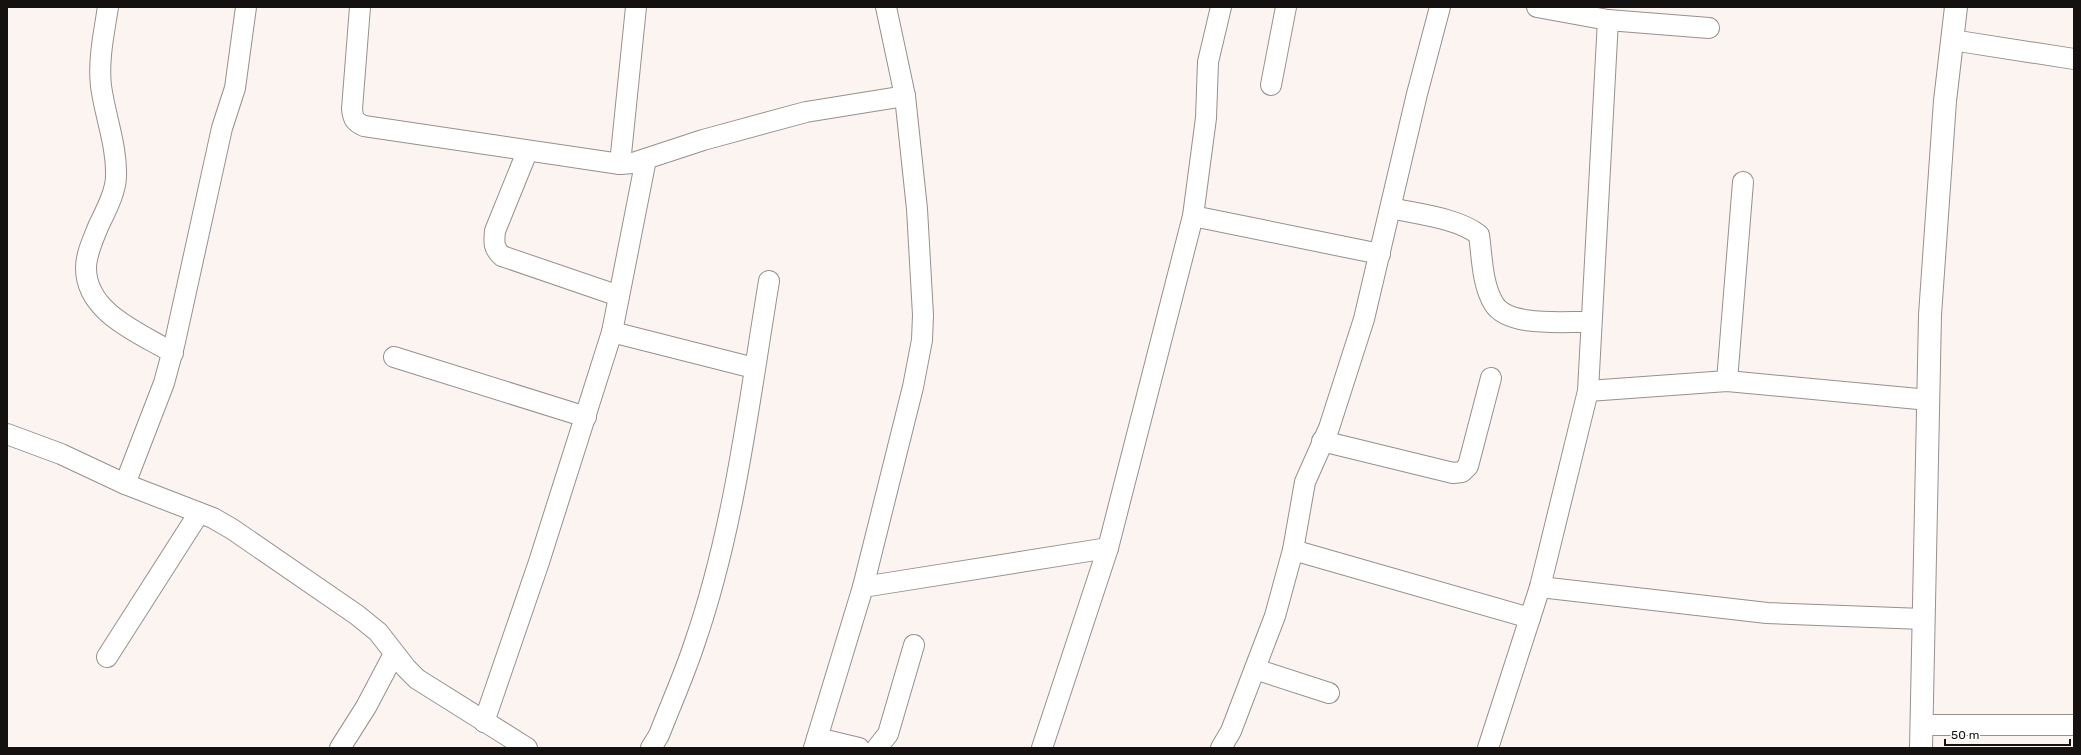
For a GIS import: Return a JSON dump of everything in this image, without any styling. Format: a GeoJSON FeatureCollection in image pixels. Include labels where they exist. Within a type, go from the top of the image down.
{"type":"FeatureCollection","features":[{"type":"Feature","properties":{"kind":"main road"},"geometry":{"type":"LineString","coordinates":[[1920,748],[1922,725],[1922,619],[1930,314],[1945,101],[1956,7]]}},
{"type":"Feature","properties":{"kind":"street"},"geometry":{"type":"LineString","coordinates":[[108,7],[101,53],[101,84],[115,158],[116,178],[110,198],[89,251],[86,268],[88,284],[97,302],[120,322],[173,353]]}},
{"type":"Feature","properties":{"kind":"street"},"geometry":{"type":"LineString","coordinates":[[125,484],[164,383],[173,353],[218,145],[235,88],[246,7]]}},
{"type":"Feature","properties":{"kind":"street"},"geometry":{"type":"LineString","coordinates":[[360,7],[352,117],[356,122],[364,126],[475,142],[527,152],[620,164],[633,163],[703,140],[806,112],[905,96]]}},
{"type":"Feature","properties":{"kind":"street"},"geometry":{"type":"LineString","coordinates":[[620,164],[636,7]]}},
{"type":"Feature","properties":{"kind":"street"},"geometry":{"type":"LineString","coordinates":[[860,748],[815,743],[863,587],[913,387],[922,340],[923,315],[921,249],[905,96],[886,7],[892,7]]}},
{"type":"Feature","properties":{"kind":"street"},"geometry":{"type":"LineString","coordinates":[[1042,748],[1108,548],[1193,216],[1206,118],[1208,62],[1221,7]]}},
{"type":"Feature","properties":{"kind":"street"},"geometry":{"type":"LineString","coordinates":[[1271,85],[1286,7]]}},
{"type":"Feature","properties":{"kind":"street"},"geometry":{"type":"LineString","coordinates":[[1221,748],[1231,731],[1275,616],[1294,550],[1305,482],[1347,375],[1380,254],[1416,100],[1440,7]]}},
{"type":"Feature","properties":{"kind":"street"},"geometry":{"type":"LineString","coordinates":[[1537,7],[1608,20],[1648,15],[1709,28]]}},
{"type":"Feature","properties":{"kind":"street"},"geometry":{"type":"LineString","coordinates":[[1488,748],[1540,587],[1588,391],[1608,20]]}},
{"type":"Feature","properties":{"kind":"street"},"geometry":{"type":"LineString","coordinates":[[1952,40],[2044,56],[2074,59]]}},
{"type":"Feature","properties":{"kind":"street"},"geometry":{"type":"LineString","coordinates":[[527,152],[495,231],[494,242],[496,250],[502,256],[619,296]]}},
{"type":"Feature","properties":{"kind":"street"},"geometry":{"type":"LineString","coordinates":[[484,722],[540,562],[612,332],[646,159]]}},
{"type":"Feature","properties":{"kind":"street"},"geometry":{"type":"LineString","coordinates":[[1726,381],[1743,182]]}},
{"type":"Feature","properties":{"kind":"street"},"geometry":{"type":"LineString","coordinates":[[1391,208],[1453,222],[1471,229],[1479,235],[1487,288],[1494,304],[1509,316],[1530,321],[1591,322]]}},
{"type":"Feature","properties":{"kind":"street"},"geometry":{"type":"LineString","coordinates":[[1193,216],[1380,254]]}},
{"type":"Feature","properties":{"kind":"street"},"geometry":{"type":"LineString","coordinates":[[651,748],[659,735],[695,642],[715,574],[732,500],[769,281]]}},
{"type":"Feature","properties":{"kind":"street"},"geometry":{"type":"LineString","coordinates":[[612,332],[754,368]]}},
{"type":"Feature","properties":{"kind":"street"},"geometry":{"type":"LineString","coordinates":[[394,357],[586,417]]}},
{"type":"Feature","properties":{"kind":"street"},"geometry":{"type":"LineString","coordinates":[[1322,441],[1453,473],[1462,472],[1468,466],[1491,378]]}},
{"type":"Feature","properties":{"kind":"street"},"geometry":{"type":"LineString","coordinates":[[1588,391],[1726,381],[1928,400]]}},
{"type":"Feature","properties":{"kind":"street"},"geometry":{"type":"LineString","coordinates":[[7,434],[60,454],[125,484],[199,513],[232,529],[357,615],[378,632],[394,654],[417,679],[526,748]]}},
{"type":"Feature","properties":{"kind":"street"},"geometry":{"type":"LineString","coordinates":[[107,656],[199,513]]}},
{"type":"Feature","properties":{"kind":"street"},"geometry":{"type":"LineString","coordinates":[[863,587],[1108,548]]}},
{"type":"Feature","properties":{"kind":"street"},"geometry":{"type":"LineString","coordinates":[[1294,550],[1530,618]]}},
{"type":"Feature","properties":{"kind":"street"},"geometry":{"type":"LineString","coordinates":[[1540,587],[1767,614],[1922,619]]}},
{"type":"Feature","properties":{"kind":"street"},"geometry":{"type":"LineString","coordinates":[[877,748],[888,734],[914,645]]}},
{"type":"Feature","properties":{"kind":"street"},"geometry":{"type":"LineString","coordinates":[[340,748],[366,707],[394,654]]}},
{"type":"Feature","properties":{"kind":"street"},"geometry":{"type":"LineString","coordinates":[[1255,669],[1329,693]]}},
{"type":"Feature","properties":{"kind":"street"},"geometry":{"type":"LineString","coordinates":[[1922,725],[2074,725]]}}]}
